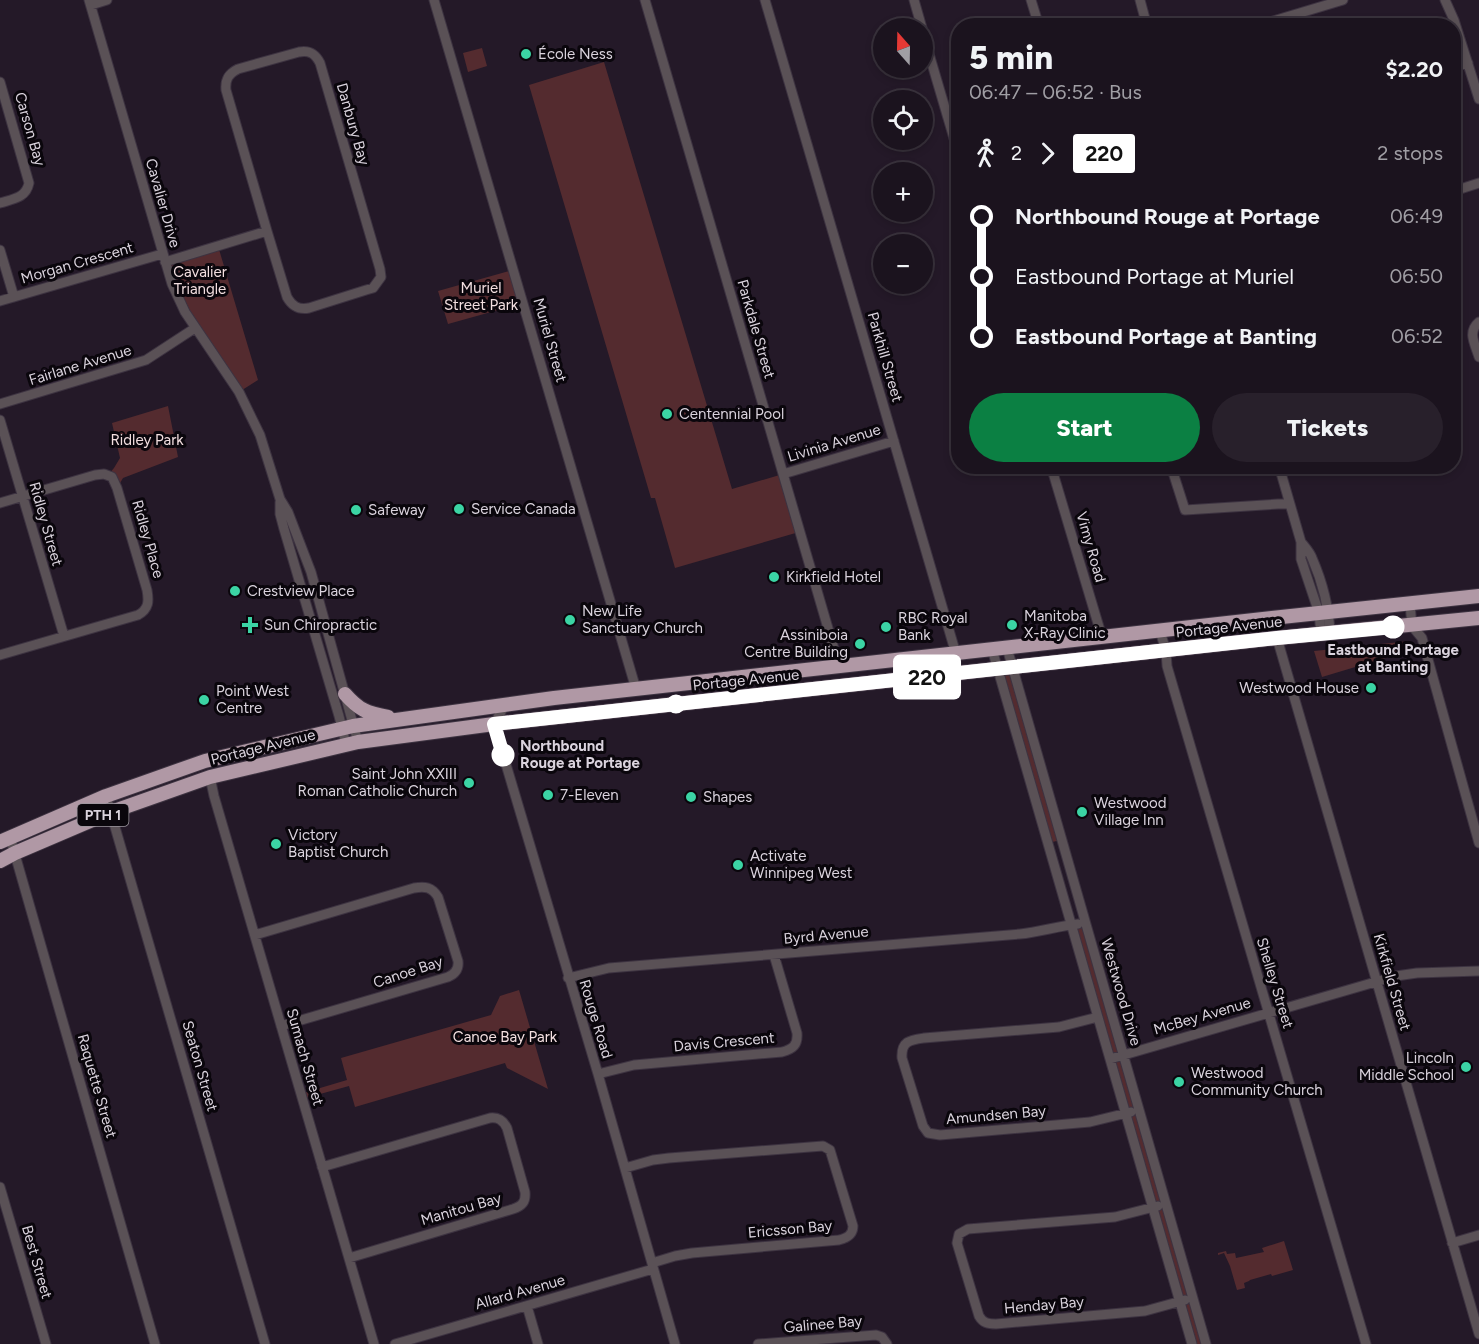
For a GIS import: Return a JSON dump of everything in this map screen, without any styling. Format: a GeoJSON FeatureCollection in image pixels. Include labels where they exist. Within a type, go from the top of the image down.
{"type":"FeatureCollection","features":[{"type":"Feature","properties":{"kind":"highway","name":"Portage Avenue"},"geometry":{"type":"LineString","coordinates":[[5,839],[106,796],[205,762],[348,727],[636,689],[1479,596]]}},
{"type":"Feature","properties":{"kind":"highway","name":"Portage Avenue"},"geometry":{"type":"LineString","coordinates":[[0,861],[111,812],[210,777],[352,743],[494,724],[1277,638],[1419,629],[1479,618]]}},
{"type":"Feature","properties":{"kind":"highway"},"geometry":{"type":"LineString","coordinates":[[345,694],[355,705],[374,714],[402,719]]}},
{"type":"Feature","properties":{"kind":"highway"},"geometry":{"type":"LineString","coordinates":[[471,727],[498,706]]}},
{"type":"Feature","properties":{"kind":"street"},"geometry":{"type":"LineString","coordinates":[[90,2],[107,0]]}},
{"type":"Feature","properties":{"kind":"street","name":"Muriel Street"},"geometry":{"type":"LineString","coordinates":[[434,0],[636,689]]}},
{"type":"Feature","properties":{"kind":"street","name":"Parkdale Street"},"geometry":{"type":"LineString","coordinates":[[645,0],[839,666]]}},
{"type":"Feature","properties":{"kind":"street","name":"Parkhill Street"},"geometry":{"type":"LineString","coordinates":[[765,0],[956,654]]}},
{"type":"Feature","properties":{"kind":"street"},"geometry":{"type":"LineString","coordinates":[[914,0],[919,18]]}},
{"type":"Feature","properties":{"kind":"street"},"geometry":{"type":"LineString","coordinates":[[1031,0],[1037,18]]}},
{"type":"Feature","properties":{"kind":"street"},"geometry":{"type":"LineString","coordinates":[[1140,0],[1145,18]]}},
{"type":"Feature","properties":{"kind":"street"},"geometry":{"type":"LineString","coordinates":[[1283,18],[1343,0]]}},
{"type":"Feature","properties":{"kind":"street"},"geometry":{"type":"LineString","coordinates":[[1445,0],[1453,18]]}},
{"type":"Feature","properties":{"kind":"street","name":"Cavalier Drive"},"geometry":{"type":"LineString","coordinates":[[90,2],[163,258],[177,297],[195,328],[239,392],[255,424],[280,499],[288,512],[311,572],[345,694],[348,727]]}},
{"type":"Feature","properties":{"kind":"street"},"geometry":{"type":"LineString","coordinates":[[1461,42],[1479,99]]}},
{"type":"Feature","properties":{"kind":"street","name":"Danbury Bay"},"geometry":{"type":"LineString","coordinates":[[308,51],[320,63],[380,269],[380,281],[366,291],[309,308],[296,307],[287,297],[267,231],[226,90],[226,80],[238,69],[308,51]]}},
{"type":"Feature","properties":{"kind":"street"},"geometry":{"type":"LineString","coordinates":[[1461,65],[1468,63]]}},
{"type":"Feature","properties":{"kind":"street"},"geometry":{"type":"LineString","coordinates":[[933,67],[951,128]]}},
{"type":"Feature","properties":{"kind":"street","name":"Carson Bay"},"geometry":{"type":"LineString","coordinates":[[0,82],[29,183],[24,194],[0,203]]}},
{"type":"Feature","properties":{"kind":"street"},"geometry":{"type":"LineString","coordinates":[[1461,189],[1479,183]]}},
{"type":"Feature","properties":{"kind":"street"},"geometry":{"type":"LineString","coordinates":[[163,258],[267,231]]}},
{"type":"Feature","properties":{"kind":"street"},"geometry":{"type":"LineString","coordinates":[[0,250],[14,297]]}},
{"type":"Feature","properties":{"kind":"street","name":"Morgan Crescent"},"geometry":{"type":"LineString","coordinates":[[0,301],[163,258]]}},
{"type":"Feature","properties":{"kind":"street"},"geometry":{"type":"LineString","coordinates":[[1479,322],[1472,333],[1479,357]]}},
{"type":"Feature","properties":{"kind":"street","name":"Fairlane Avenue"},"geometry":{"type":"LineString","coordinates":[[0,404],[146,360],[195,328]]}},
{"type":"Feature","properties":{"kind":"street","name":"Ridley Street"},"geometry":{"type":"LineString","coordinates":[[0,420],[64,636]]}},
{"type":"Feature","properties":{"kind":"street","name":"Livinia Avenue"},"geometry":{"type":"LineString","coordinates":[[783,474],[894,441]]}},
{"type":"Feature","properties":{"kind":"street","name":"Ridley Place"},"geometry":{"type":"LineString","coordinates":[[0,502],[100,474],[112,477],[147,590],[148,601],[147,607],[138,615],[0,655]]}},
{"type":"Feature","properties":{"kind":"street","name":"Vimy Road"},"geometry":{"type":"LineString","coordinates":[[1054,474],[1102,637]]}},
{"type":"Feature","properties":{"kind":"street"},"geometry":{"type":"LineString","coordinates":[[1174,474],[1185,510],[1290,504]]}},
{"type":"Feature","properties":{"kind":"street"},"geometry":{"type":"LineString","coordinates":[[1281,474],[1301,542],[1312,555],[1324,612],[1326,634]]}},
{"type":"Feature","properties":{"kind":"street","name":"Cavalier Drive"},"geometry":{"type":"LineString","coordinates":[[280,499],[280,514],[284,529],[352,743]]}},
{"type":"Feature","properties":{"kind":"street"},"geometry":{"type":"LineString","coordinates":[[1416,603],[1419,629],[1479,843]]}},
{"type":"Feature","properties":{"kind":"street","name":"Shelley Street"},"geometry":{"type":"LineString","coordinates":[[1160,631],[1166,651],[1167,666],[1366,1344]]}},
{"type":"Feature","properties":{"kind":"street","name":"Kirkfield Street"},"geometry":{"type":"LineString","coordinates":[[1277,638],[1479,1334]]}},
{"type":"Feature","properties":{"kind":"street","name":"Westwood Drive"},"geometry":{"type":"LineString","coordinates":[[1000,649],[1098,1017],[1192,1344]]}},
{"type":"Feature","properties":{"kind":"street","name":"Westwood Drive"},"geometry":{"type":"LineString","coordinates":[[1000,649],[1086,923],[1206,1344]]}},
{"type":"Feature","properties":{"kind":"street"},"geometry":{"type":"LineString","coordinates":[[494,724],[498,706]]}},
{"type":"Feature","properties":{"kind":"street","name":"Rouge Road"},"geometry":{"type":"LineString","coordinates":[[494,724],[675,1344]]}},
{"type":"Feature","properties":{"kind":"street","name":"Sumach Street"},"geometry":{"type":"LineString","coordinates":[[210,777],[374,1344]]}},
{"type":"Feature","properties":{"kind":"street","name":"Seaton Street"},"geometry":{"type":"LineString","coordinates":[[106,796],[265,1344]]}},
{"type":"Feature","properties":{"kind":"street","name":"Raquette Street"},"geometry":{"type":"LineString","coordinates":[[5,839],[15,853],[155,1344]]}},
{"type":"Feature","properties":{"kind":"street","name":"Canoe Bay"},"geometry":{"type":"LineString","coordinates":[[255,935],[424,886],[431,889],[438,897],[458,961],[456,970],[448,977],[281,1026]]}},
{"type":"Feature","properties":{"kind":"street","name":"Byrd Avenue"},"geometry":{"type":"LineString","coordinates":[[568,978],[609,968],[1020,934],[1086,923]]}},
{"type":"Feature","properties":{"kind":"street","name":"Davis Crescent"},"geometry":{"type":"LineString","coordinates":[[598,1074],[634,1065],[782,1052],[791,1049],[795,1046],[797,1033],[774,955]]}},
{"type":"Feature","properties":{"kind":"street","name":"McBey Avenue"},"geometry":{"type":"LineString","coordinates":[[1110,1059],[1376,982],[1410,974],[1479,970]]}},
{"type":"Feature","properties":{"kind":"street","name":"Amundsen Bay"},"geometry":{"type":"LineString","coordinates":[[1098,1017],[1065,1026],[913,1040],[904,1045],[902,1058],[923,1126],[925,1130],[933,1134],[1090,1122],[1139,1110]]}},
{"type":"Feature","properties":{"kind":"street","name":"Manitou Bay"},"geometry":{"type":"LineString","coordinates":[[322,1167],[490,1118],[498,1118],[507,1128],[525,1192],[523,1204],[513,1209],[348,1257]]}},
{"type":"Feature","properties":{"kind":"street","name":"Ericsson Bay"},"geometry":{"type":"LineString","coordinates":[[625,1168],[669,1158],[824,1146],[832,1155],[853,1226],[852,1233],[839,1240],[692,1253],[653,1266]]}},
{"type":"Feature","properties":{"kind":"street","name":"Best Street"},"geometry":{"type":"LineString","coordinates":[[0,1187],[46,1344]]}},
{"type":"Feature","properties":{"kind":"street","name":"Henday Bay"},"geometry":{"type":"LineString","coordinates":[[1166,1204],[1115,1216],[965,1230],[958,1236],[958,1247],[979,1316],[987,1324],[1145,1311],[1193,1298]]}},
{"type":"Feature","properties":{"kind":"street"},"geometry":{"type":"LineString","coordinates":[[1452,1243],[1479,1235]]}},
{"type":"Feature","properties":{"kind":"street","name":"Allard Avenue"},"geometry":{"type":"LineString","coordinates":[[395,1344],[433,1338],[653,1266]]}},
{"type":"Feature","properties":{"kind":"street"},"geometry":{"type":"LineString","coordinates":[[526,1306],[538,1344]]}},
{"type":"Feature","properties":{"kind":"street","name":"Galinee Bay"},"geometry":{"type":"LineString","coordinates":[[758,1344],[876,1335],[882,1337],[887,1344]]}},
{"type":"Feature","properties":{"kind":"green space"},"geometry":{"type":"Polygon","coordinates":[[[482,48],[487,66],[468,72],[463,53],[482,48]]]}},
{"type":"Feature","properties":{"kind":"green space"},"geometry":{"type":"Polygon","coordinates":[[[604,62],[732,489],[783,474],[799,532],[675,568],[655,498],[651,498],[529,85],[604,62]]]}},
{"type":"Feature","properties":{"kind":"green space","name":"Cavalier Triangle"},"geometry":{"type":"Polygon","coordinates":[[[218,246],[258,380],[239,392],[195,328],[165,262],[218,246]]]}},
{"type":"Feature","properties":{"kind":"green space","name":"Muriel Street Park"},"geometry":{"type":"Polygon","coordinates":[[[513,270],[523,303],[448,324],[438,291],[513,270]]]}},
{"type":"Feature","properties":{"kind":"green space","name":"Ridley Park"},"geometry":{"type":"Polygon","coordinates":[[[168,406],[178,457],[123,478],[117,488],[108,475],[120,458],[112,423],[168,406]]]}},
{"type":"Feature","properties":{"kind":"green space"},"geometry":{"type":"Polygon","coordinates":[[[1410,641],[1412,650],[1322,677],[1314,651],[1410,641]]]}},
{"type":"Feature","properties":{"kind":"green space"},"geometry":{"type":"Polygon","coordinates":[[[1012,667],[1061,840],[1048,843],[998,669],[1012,667]]]}},
{"type":"Feature","properties":{"kind":"green space"},"geometry":{"type":"Polygon","coordinates":[[[1086,923],[1206,1344],[1192,1344],[1073,925],[1086,923]]]}},
{"type":"Feature","properties":{"kind":"green space","name":"Canoe Bay Park"},"geometry":{"type":"Polygon","coordinates":[[[519,990],[548,1089],[507,1068],[505,1063],[355,1107],[349,1086],[302,1099],[300,1094],[347,1080],[341,1058],[491,1015],[500,996],[519,990]]]}},
{"type":"Feature","properties":{"kind":"green space"},"geometry":{"type":"Polygon","coordinates":[[[1284,1241],[1293,1270],[1250,1280],[1244,1283],[1245,1288],[1237,1290],[1224,1253],[1218,1255],[1218,1253],[1226,1251],[1227,1254],[1235,1253],[1236,1258],[1264,1252],[1262,1248],[1284,1241]]]}},
{"type":"Feature","properties":{"kind":"bus line","name":"220"},"geometry":{"type":"LineString","coordinates":[[503,755],[494,724],[1393,627]]}},
{"type":"Feature","properties":{"kind":"place","name":"École Ness"},"geometry":{"type":"Point","coordinates":[526,54]}},
{"type":"Feature","properties":{"kind":"place","name":"Centennial Pool"},"geometry":{"type":"Point","coordinates":[667,414]}},
{"type":"Feature","properties":{"kind":"place","name":"Service Canada"},"geometry":{"type":"Point","coordinates":[459,509]}},
{"type":"Feature","properties":{"kind":"place","name":"Safeway"},"geometry":{"type":"Point","coordinates":[356,510]}},
{"type":"Feature","properties":{"kind":"place","name":"Kirkfield Hotel"},"geometry":{"type":"Point","coordinates":[774,577]}},
{"type":"Feature","properties":{"kind":"place","name":"Crestview Place"},"geometry":{"type":"Point","coordinates":[235,591]}},
{"type":"Feature","properties":{"kind":"place","name":"New Life Sanctuary Church"},"geometry":{"type":"Point","coordinates":[570,620]}},
{"type":"Feature","properties":{"kind":"place","name":"Sun Chiropractic"},"geometry":{"type":"Point","coordinates":[250,625]}},
{"type":"Feature","properties":{"kind":"place","name":"Manitoba X-Ray Clinic"},"geometry":{"type":"Point","coordinates":[1012,625]}},
{"type":"Feature","properties":{"kind":"place","name":"RBC Royal Bank"},"geometry":{"type":"Point","coordinates":[886,627]}},
{"type":"Feature","properties":{"kind":"place","name":"Eastbound Portage at Banting"},"geometry":{"type":"Point","coordinates":[1393,627]}},
{"type":"Feature","properties":{"kind":"place","name":"Assiniboia Centre Building"},"geometry":{"type":"Point","coordinates":[860,644]}},
{"type":"Feature","properties":{"kind":"place","name":"Westwood House"},"geometry":{"type":"Point","coordinates":[1371,688]}},
{"type":"Feature","properties":{"kind":"place","name":"Point West Centre"},"geometry":{"type":"Point","coordinates":[204,700]}},
{"type":"Feature","properties":{"kind":"place","name":"Northbound Rouge at Portage"},"geometry":{"type":"Point","coordinates":[503,755]}},
{"type":"Feature","properties":{"kind":"place","name":"Saint John XXIII Roman Catholic Church"},"geometry":{"type":"Point","coordinates":[469,783]}},
{"type":"Feature","properties":{"kind":"place","name":"7-Eleven"},"geometry":{"type":"Point","coordinates":[548,795]}},
{"type":"Feature","properties":{"kind":"place","name":"Shapes"},"geometry":{"type":"Point","coordinates":[691,797]}},
{"type":"Feature","properties":{"kind":"place","name":"Westwood Village Inn"},"geometry":{"type":"Point","coordinates":[1082,812]}},
{"type":"Feature","properties":{"kind":"place","name":"Victory Baptist Church"},"geometry":{"type":"Point","coordinates":[276,844]}},
{"type":"Feature","properties":{"kind":"place","name":"Activate Winnipeg West"},"geometry":{"type":"Point","coordinates":[738,865]}},
{"type":"Feature","properties":{"kind":"place","name":"Lincoln Middle School"},"geometry":{"type":"Point","coordinates":[1466,1067]}},
{"type":"Feature","properties":{"kind":"place","name":"Westwood Community Church"},"geometry":{"type":"Point","coordinates":[1179,1082]}}]}
